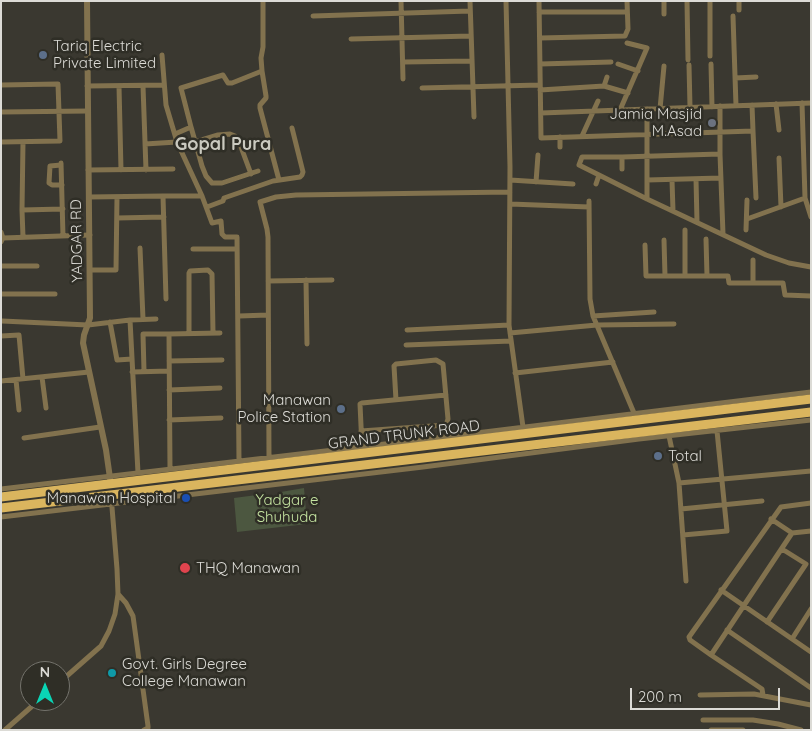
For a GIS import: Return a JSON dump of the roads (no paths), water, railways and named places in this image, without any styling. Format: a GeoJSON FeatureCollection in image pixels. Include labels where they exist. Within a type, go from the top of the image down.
{"type":"FeatureCollection","features":[{"type":"Feature","properties":{"kind":"highway","name":"GRAND TRUNK ROAD"},"geometry":{"type":"LineString","coordinates":[[1,497],[110,480],[811,399]]}},
{"type":"Feature","properties":{"kind":"highway","name":"GRAND TRUNK ROAD"},"geometry":{"type":"LineString","coordinates":[[1,508],[162,494],[268,477],[349,472],[666,434],[811,412]]}},
{"type":"Feature","properties":{"kind":"highway"},"geometry":{"type":"LineString","coordinates":[[268,462],[268,477]]}},
{"type":"Feature","properties":{"kind":"street","name":"YADGAR RD"},"geometry":{"type":"LineString","coordinates":[[87,1],[90,318],[83,343],[106,450],[110,480]]}},
{"type":"Feature","properties":{"kind":"street"},"geometry":{"type":"LineString","coordinates":[[262,1],[262,71],[266,98],[260,105],[260,108],[279,180]]}},
{"type":"Feature","properties":{"kind":"street"},"geometry":{"type":"LineString","coordinates":[[401,1],[404,79]]}},
{"type":"Feature","properties":{"kind":"street"},"geometry":{"type":"LineString","coordinates":[[470,1],[474,117]]}},
{"type":"Feature","properties":{"kind":"street"},"geometry":{"type":"LineString","coordinates":[[506,1],[510,180],[509,326],[523,427]]}},
{"type":"Feature","properties":{"kind":"street"},"geometry":{"type":"LineString","coordinates":[[539,1],[541,138],[754,130]]}},
{"type":"Feature","properties":{"kind":"street"},"geometry":{"type":"LineString","coordinates":[[540,38],[625,36],[628,29],[627,1]]}},
{"type":"Feature","properties":{"kind":"street"},"geometry":{"type":"LineString","coordinates":[[664,1],[664,14]]}},
{"type":"Feature","properties":{"kind":"street"},"geometry":{"type":"LineString","coordinates":[[687,1],[690,107]]}},
{"type":"Feature","properties":{"kind":"street"},"geometry":{"type":"LineString","coordinates":[[710,1],[710,56]]}},
{"type":"Feature","properties":{"kind":"street"},"geometry":{"type":"LineString","coordinates":[[739,1],[739,10]]}},
{"type":"Feature","properties":{"kind":"street"},"geometry":{"type":"LineString","coordinates":[[313,16],[470,11]]}},
{"type":"Feature","properties":{"kind":"street"},"geometry":{"type":"LineString","coordinates":[[539,12],[627,12]]}},
{"type":"Feature","properties":{"kind":"street"},"geometry":{"type":"LineString","coordinates":[[733,16],[736,106]]}},
{"type":"Feature","properties":{"kind":"street"},"geometry":{"type":"LineString","coordinates":[[351,39],[471,36]]}},
{"type":"Feature","properties":{"kind":"street"},"geometry":{"type":"LineString","coordinates":[[620,110],[647,48],[627,43]]}},
{"type":"Feature","properties":{"kind":"street"},"geometry":{"type":"LineString","coordinates":[[162,55],[166,105],[177,142],[202,196],[212,223],[221,221],[222,234],[237,237],[239,461]]}},
{"type":"Feature","properties":{"kind":"street"},"geometry":{"type":"LineString","coordinates":[[403,62],[472,61]]}},
{"type":"Feature","properties":{"kind":"street"},"geometry":{"type":"LineString","coordinates":[[540,64],[611,62]]}},
{"type":"Feature","properties":{"kind":"street"},"geometry":{"type":"LineString","coordinates":[[618,64],[638,70]]}},
{"type":"Feature","properties":{"kind":"street"},"geometry":{"type":"LineString","coordinates":[[711,64],[712,106]]}},
{"type":"Feature","properties":{"kind":"street"},"geometry":{"type":"LineString","coordinates":[[660,109],[664,66]]}},
{"type":"Feature","properties":{"kind":"street"},"geometry":{"type":"LineString","coordinates":[[258,171],[222,183],[212,183],[206,176],[202,166],[181,88],[223,75],[228,84],[262,71]]}},
{"type":"Feature","properties":{"kind":"street"},"geometry":{"type":"LineString","coordinates":[[604,86],[607,77]]}},
{"type":"Feature","properties":{"kind":"street"},"geometry":{"type":"LineString","coordinates":[[735,78],[756,77]]}},
{"type":"Feature","properties":{"kind":"street"},"geometry":{"type":"LineString","coordinates":[[1,85],[58,84],[60,141],[1,142]]}},
{"type":"Feature","properties":{"kind":"street"},"geometry":{"type":"LineString","coordinates":[[87,86],[164,85]]}},
{"type":"Feature","properties":{"kind":"street"},"geometry":{"type":"LineString","coordinates":[[119,86],[121,170]]}},
{"type":"Feature","properties":{"kind":"street"},"geometry":{"type":"LineString","coordinates":[[144,86],[146,170]]}},
{"type":"Feature","properties":{"kind":"street"},"geometry":{"type":"LineString","coordinates":[[422,88],[604,86],[628,93]]}},
{"type":"Feature","properties":{"kind":"street"},"geometry":{"type":"LineString","coordinates":[[582,136],[598,101]]}},
{"type":"Feature","properties":{"kind":"street"},"geometry":{"type":"LineString","coordinates":[[802,103],[805,198],[811,217]]}},
{"type":"Feature","properties":{"kind":"street"},"geometry":{"type":"LineString","coordinates":[[541,113],[811,103]]}},
{"type":"Feature","properties":{"kind":"street"},"geometry":{"type":"LineString","coordinates":[[776,104],[779,130]]}},
{"type":"Feature","properties":{"kind":"street"},"geometry":{"type":"LineString","coordinates":[[752,105],[756,198]]}},
{"type":"Feature","properties":{"kind":"street"},"geometry":{"type":"LineString","coordinates":[[720,106],[722,234]]}},
{"type":"Feature","properties":{"kind":"street"},"geometry":{"type":"LineString","coordinates":[[647,109],[647,199]]}},
{"type":"Feature","properties":{"kind":"street"},"geometry":{"type":"LineString","coordinates":[[1,112],[88,111]]}},
{"type":"Feature","properties":{"kind":"street"},"geometry":{"type":"LineString","coordinates":[[175,134],[191,127]]}},
{"type":"Feature","properties":{"kind":"street"},"geometry":{"type":"LineString","coordinates":[[206,207],[223,201],[224,198],[272,181],[300,177],[303,172],[292,128]]}},
{"type":"Feature","properties":{"kind":"street"},"geometry":{"type":"LineString","coordinates":[[195,142],[218,135],[230,134],[235,136],[238,139],[251,174]]}},
{"type":"Feature","properties":{"kind":"street"},"geometry":{"type":"LineString","coordinates":[[560,137],[560,147]]}},
{"type":"Feature","properties":{"kind":"street"},"geometry":{"type":"LineString","coordinates":[[23,142],[23,237]]}},
{"type":"Feature","properties":{"kind":"street"},"geometry":{"type":"LineString","coordinates":[[145,144],[177,142]]}},
{"type":"Feature","properties":{"kind":"street"},"geometry":{"type":"LineString","coordinates":[[720,154],[582,157],[579,165],[766,255],[811,267]]}},
{"type":"Feature","properties":{"kind":"street"},"geometry":{"type":"LineString","coordinates":[[536,182],[538,155]]}},
{"type":"Feature","properties":{"kind":"street"},"geometry":{"type":"LineString","coordinates":[[622,157],[622,169]]}},
{"type":"Feature","properties":{"kind":"street"},"geometry":{"type":"LineString","coordinates":[[779,158],[781,207]]}},
{"type":"Feature","properties":{"kind":"street"},"geometry":{"type":"LineString","coordinates":[[62,185],[52,185],[50,183],[50,166],[61,164],[62,185],[63,209],[63,236]]}},
{"type":"Feature","properties":{"kind":"street"},"geometry":{"type":"LineString","coordinates":[[88,170],[173,169]]}},
{"type":"Feature","properties":{"kind":"street"},"geometry":{"type":"LineString","coordinates":[[596,184],[599,175]]}},
{"type":"Feature","properties":{"kind":"street"},"geometry":{"type":"LineString","coordinates":[[647,180],[721,178]]}},
{"type":"Feature","properties":{"kind":"street"},"geometry":{"type":"LineString","coordinates":[[696,179],[698,222]]}},
{"type":"Feature","properties":{"kind":"street"},"geometry":{"type":"LineString","coordinates":[[510,180],[573,184]]}},
{"type":"Feature","properties":{"kind":"street"},"geometry":{"type":"LineString","coordinates":[[672,180],[673,211]]}},
{"type":"Feature","properties":{"kind":"street"},"geometry":{"type":"LineString","coordinates":[[268,462],[267,229],[260,202],[276,197],[296,195],[510,192]]}},
{"type":"Feature","properties":{"kind":"street"},"geometry":{"type":"LineString","coordinates":[[163,196],[166,299]]}},
{"type":"Feature","properties":{"kind":"street"},"geometry":{"type":"LineString","coordinates":[[89,197],[202,196]]}},
{"type":"Feature","properties":{"kind":"street"},"geometry":{"type":"LineString","coordinates":[[90,270],[116,270],[117,197]]}},
{"type":"Feature","properties":{"kind":"street"},"geometry":{"type":"LineString","coordinates":[[747,219],[805,198]]}},
{"type":"Feature","properties":{"kind":"street"},"geometry":{"type":"LineString","coordinates":[[746,230],[747,200]]}},
{"type":"Feature","properties":{"kind":"street"},"geometry":{"type":"LineString","coordinates":[[510,204],[589,204],[590,299],[593,316],[634,413]]}},
{"type":"Feature","properties":{"kind":"street"},"geometry":{"type":"LineString","coordinates":[[22,210],[63,209]]}},
{"type":"Feature","properties":{"kind":"street"},"geometry":{"type":"LineString","coordinates":[[117,218],[164,217]]}},
{"type":"Feature","properties":{"kind":"street"},"geometry":{"type":"LineString","coordinates":[[685,276],[686,230]]}},
{"type":"Feature","properties":{"kind":"street"},"geometry":{"type":"LineString","coordinates":[[2,237],[90,235]]}},
{"type":"Feature","properties":{"kind":"street"},"geometry":{"type":"LineString","coordinates":[[706,239],[707,276]]}},
{"type":"Feature","properties":{"kind":"street"},"geometry":{"type":"LineString","coordinates":[[664,240],[664,276]]}},
{"type":"Feature","properties":{"kind":"street"},"geometry":{"type":"LineString","coordinates":[[645,245],[646,276],[728,276],[729,283],[783,283],[785,295],[811,296]]}},
{"type":"Feature","properties":{"kind":"street"},"geometry":{"type":"LineString","coordinates":[[140,248],[142,319]]}},
{"type":"Feature","properties":{"kind":"street"},"geometry":{"type":"LineString","coordinates":[[193,249],[237,249]]}},
{"type":"Feature","properties":{"kind":"street"},"geometry":{"type":"LineString","coordinates":[[753,260],[753,283]]}},
{"type":"Feature","properties":{"kind":"street"},"geometry":{"type":"LineString","coordinates":[[1,266],[37,266]]}},
{"type":"Feature","properties":{"kind":"street"},"geometry":{"type":"LineString","coordinates":[[189,334],[188,273],[190,271],[208,270],[212,274],[213,333]]}},
{"type":"Feature","properties":{"kind":"street"},"geometry":{"type":"LineString","coordinates":[[306,280],[307,344]]}},
{"type":"Feature","properties":{"kind":"street"},"geometry":{"type":"LineString","coordinates":[[268,281],[332,280]]}},
{"type":"Feature","properties":{"kind":"street"},"geometry":{"type":"LineString","coordinates":[[1,294],[55,294]]}},
{"type":"Feature","properties":{"kind":"street"},"geometry":{"type":"LineString","coordinates":[[593,316],[654,312]]}},
{"type":"Feature","properties":{"kind":"street"},"geometry":{"type":"LineString","coordinates":[[239,316],[268,315]]}},
{"type":"Feature","properties":{"kind":"street"},"geometry":{"type":"LineString","coordinates":[[2,321],[88,325],[156,319]]}},
{"type":"Feature","properties":{"kind":"street"},"geometry":{"type":"LineString","coordinates":[[130,320],[138,473]]}},
{"type":"Feature","properties":{"kind":"street"},"geometry":{"type":"LineString","coordinates":[[110,322],[117,360],[132,359]]}},
{"type":"Feature","properties":{"kind":"street"},"geometry":{"type":"LineString","coordinates":[[510,333],[597,325],[674,324]]}},
{"type":"Feature","properties":{"kind":"street"},"geometry":{"type":"LineString","coordinates":[[407,330],[509,326]]}},
{"type":"Feature","properties":{"kind":"street"},"geometry":{"type":"LineString","coordinates":[[144,371],[143,334],[220,333]]}},
{"type":"Feature","properties":{"kind":"street"},"geometry":{"type":"LineString","coordinates":[[168,334],[170,470]]}},
{"type":"Feature","properties":{"kind":"street"},"geometry":{"type":"LineString","coordinates":[[1,336],[19,335],[23,379]]}},
{"type":"Feature","properties":{"kind":"street"},"geometry":{"type":"LineString","coordinates":[[406,346],[511,341]]}},
{"type":"Feature","properties":{"kind":"street"},"geometry":{"type":"LineString","coordinates":[[169,362],[222,360]]}},
{"type":"Feature","properties":{"kind":"street"},"geometry":{"type":"LineString","coordinates":[[361,431],[446,425],[448,421],[444,366],[442,363],[436,360],[396,364],[393,368],[396,400]]}},
{"type":"Feature","properties":{"kind":"street"},"geometry":{"type":"LineString","coordinates":[[516,373],[613,362]]}},
{"type":"Feature","properties":{"kind":"street"},"geometry":{"type":"LineString","coordinates":[[132,372],[169,371]]}},
{"type":"Feature","properties":{"kind":"street"},"geometry":{"type":"LineString","coordinates":[[1,381],[88,372]]}},
{"type":"Feature","properties":{"kind":"street"},"geometry":{"type":"LineString","coordinates":[[42,377],[46,408]]}},
{"type":"Feature","properties":{"kind":"street"},"geometry":{"type":"LineString","coordinates":[[16,380],[19,410]]}},
{"type":"Feature","properties":{"kind":"street"},"geometry":{"type":"LineString","coordinates":[[169,390],[220,388]]}},
{"type":"Feature","properties":{"kind":"street"},"geometry":{"type":"LineString","coordinates":[[1,489],[110,480],[138,473],[239,461],[268,462],[362,447],[811,392]]}},
{"type":"Feature","properties":{"kind":"street"},"geometry":{"type":"LineString","coordinates":[[362,447],[360,404],[446,395]]}},
{"type":"Feature","properties":{"kind":"street"},"geometry":{"type":"LineString","coordinates":[[169,420],[221,418]]}},
{"type":"Feature","properties":{"kind":"street"},"geometry":{"type":"LineString","coordinates":[[686,581],[679,483],[666,434],[717,431],[811,420]]}},
{"type":"Feature","properties":{"kind":"street"},"geometry":{"type":"LineString","coordinates":[[24,438],[100,427]]}},
{"type":"Feature","properties":{"kind":"street"},"geometry":{"type":"LineString","coordinates":[[683,535],[727,531],[717,431]]}},
{"type":"Feature","properties":{"kind":"street"},"geometry":{"type":"LineString","coordinates":[[679,483],[811,471]]}},
{"type":"Feature","properties":{"kind":"street"},"geometry":{"type":"LineString","coordinates":[[162,494],[349,472]]}},
{"type":"Feature","properties":{"kind":"street"},"geometry":{"type":"LineString","coordinates":[[1,517],[111,499],[118,569],[118,594],[115,614],[105,641],[96,652],[70,674]]}},
{"type":"Feature","properties":{"kind":"street"},"geometry":{"type":"LineString","coordinates":[[681,509],[762,502]]}},
{"type":"Feature","properties":{"kind":"street"},"geometry":{"type":"LineString","coordinates":[[763,695],[762,689],[710,655],[690,640],[689,637],[781,507],[811,503]]}},
{"type":"Feature","properties":{"kind":"street"},"geometry":{"type":"LineString","coordinates":[[771,519],[792,533],[811,531]]}},
{"type":"Feature","properties":{"kind":"street"},"geometry":{"type":"LineString","coordinates":[[710,655],[792,533]]}},
{"type":"Feature","properties":{"kind":"street"},"geometry":{"type":"LineString","coordinates":[[782,549],[806,564]]}},
{"type":"Feature","properties":{"kind":"street"},"geometry":{"type":"LineString","coordinates":[[767,622],[811,559]]}},
{"type":"Feature","properties":{"kind":"street"},"geometry":{"type":"LineString","coordinates":[[721,590],[811,652]]}},
{"type":"Feature","properties":{"kind":"street"},"geometry":{"type":"LineString","coordinates":[[118,594],[126,603],[133,616],[148,726],[144,730]]}},
{"type":"Feature","properties":{"kind":"street"},"geometry":{"type":"LineString","coordinates":[[792,639],[811,610]]}},
{"type":"Feature","properties":{"kind":"street"},"geometry":{"type":"LineString","coordinates":[[727,630],[811,688]]}},
{"type":"Feature","properties":{"kind":"street"},"geometry":{"type":"LineString","coordinates":[[700,695],[763,695],[811,705]]}},
{"type":"Feature","properties":{"kind":"street"},"geometry":{"type":"LineString","coordinates":[[5,730],[27,711]]}},
{"type":"Feature","properties":{"kind":"street"},"geometry":{"type":"LineString","coordinates":[[703,720],[753,720],[801,730]]}},
{"type":"Feature","properties":{"kind":"street"},"geometry":{"type":"LineString","coordinates":[[711,730],[743,730]]}},
{"type":"Feature","properties":{"kind":"place","name":"Tariq Electric Private Limited"},"geometry":{"type":"Point","coordinates":[43,55]}},
{"type":"Feature","properties":{"kind":"place","name":"Jamia Masjid M.Asad"},"geometry":{"type":"Point","coordinates":[712,123]}},
{"type":"Feature","properties":{"kind":"place","name":"Manawan Police Station"},"geometry":{"type":"Point","coordinates":[341,409]}},
{"type":"Feature","properties":{"kind":"place","name":"Total"},"geometry":{"type":"Point","coordinates":[658,456]}},
{"type":"Feature","properties":{"kind":"place","name":"Manawan Hospital"},"geometry":{"type":"Point","coordinates":[186,498]}},
{"type":"Feature","properties":{"kind":"place","name":"THQ Manawan"},"geometry":{"type":"Point","coordinates":[185,568]}},
{"type":"Feature","properties":{"kind":"place","name":"Govt. Girls Degree College Manawan"},"geometry":{"type":"Point","coordinates":[112,673]}},
{"type":"Feature","properties":{"kind":"district","name":"Gopal Pura"},"geometry":{"type":"Point","coordinates":[223,145]}},
{"type":"Feature","properties":{"kind":"park label","name":"Yadgar e Shuhuda"},"geometry":{"type":"Point","coordinates":[287,508]}}]}
